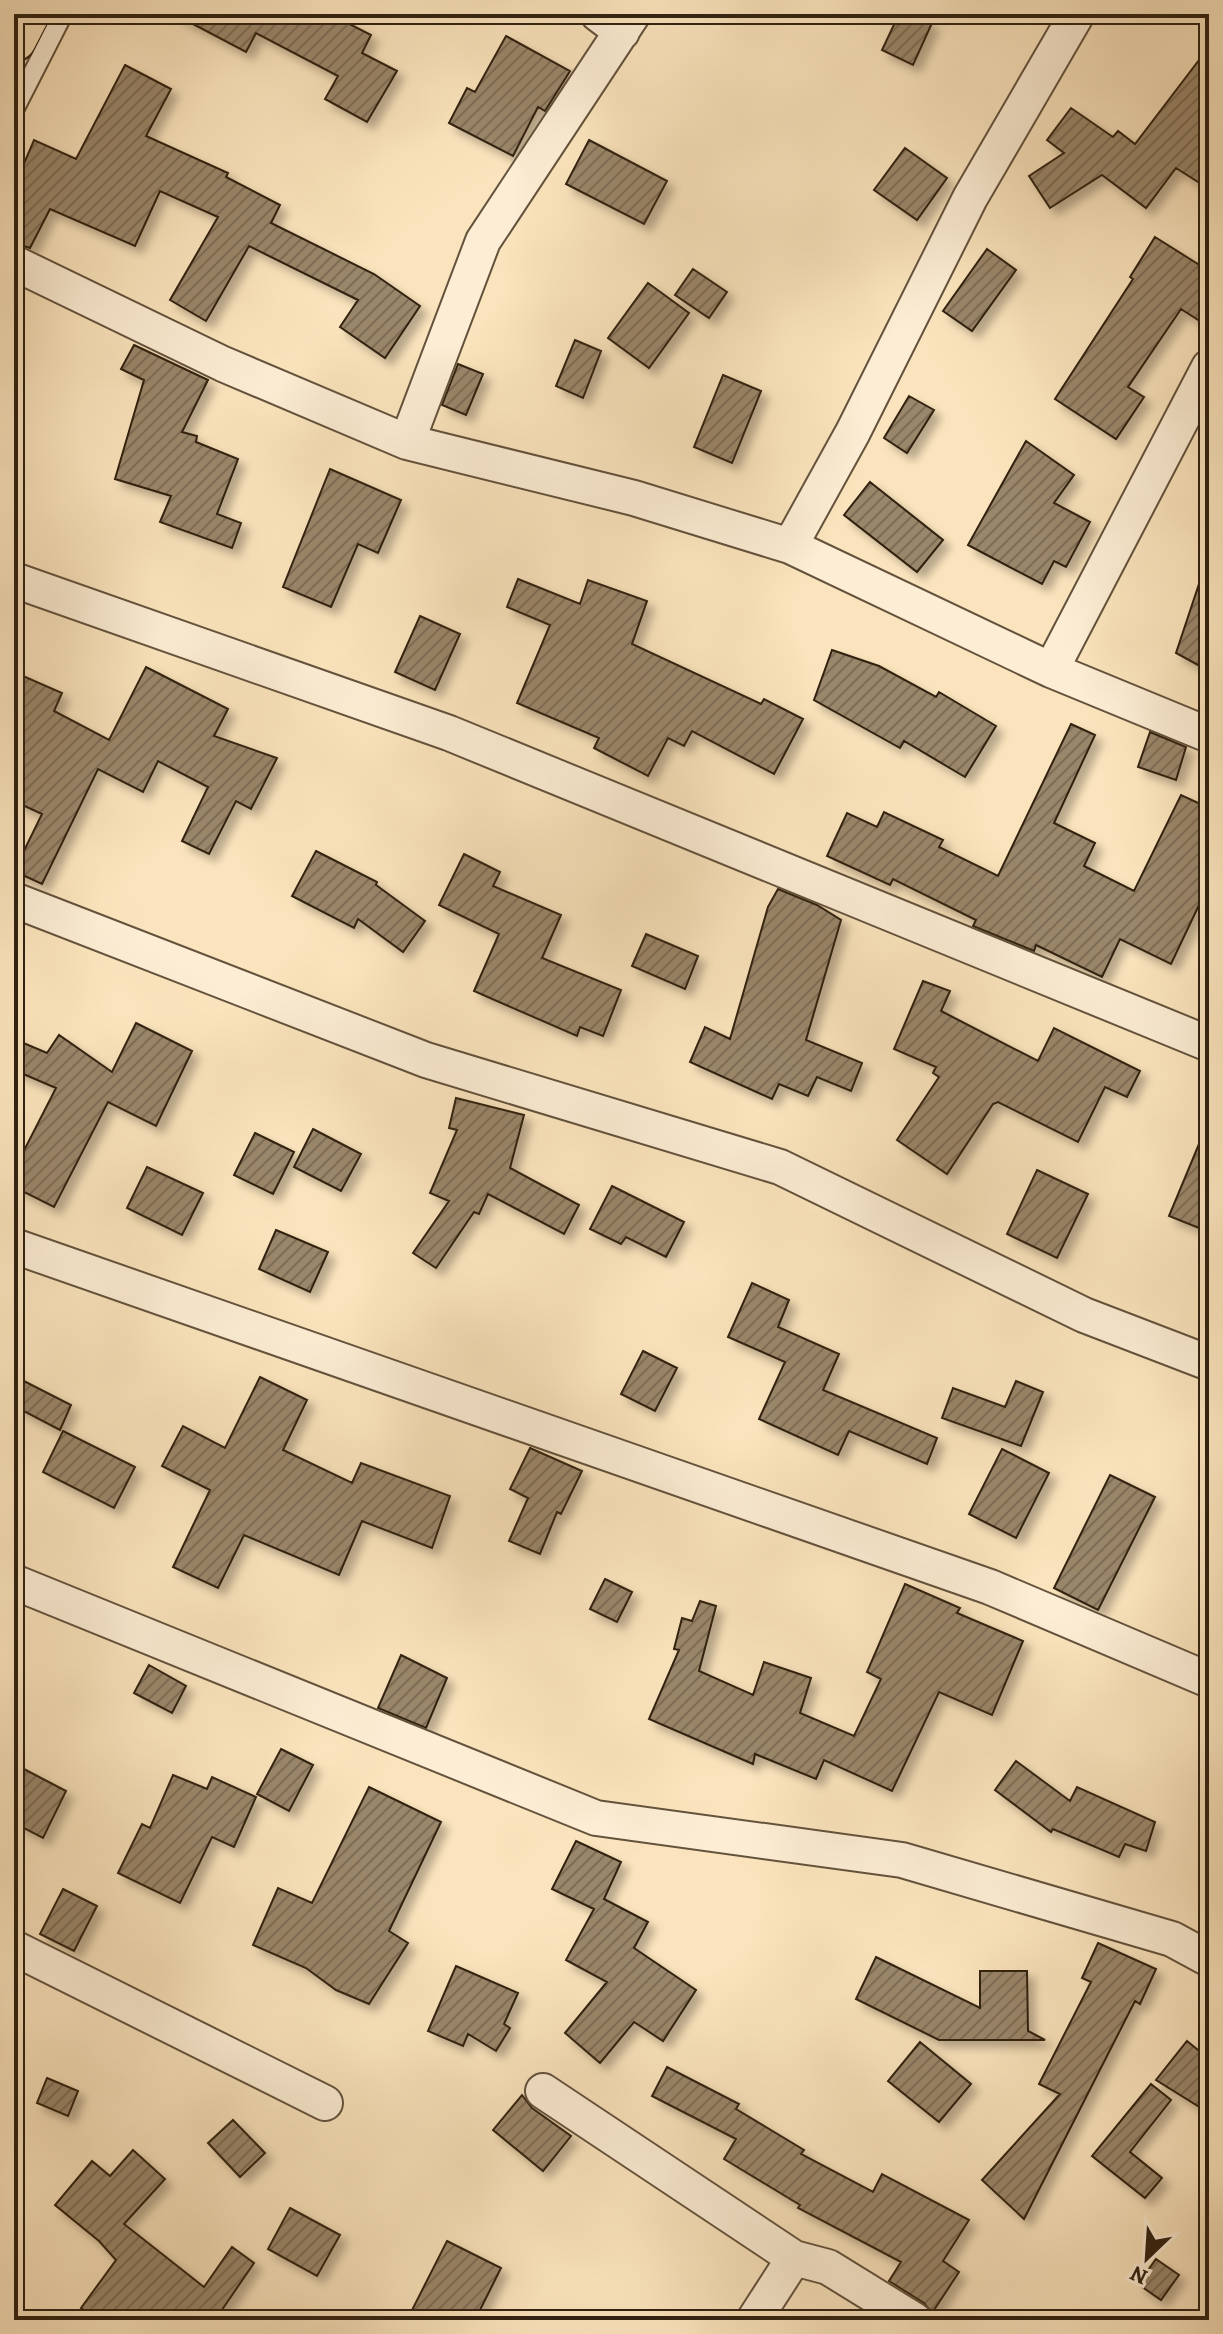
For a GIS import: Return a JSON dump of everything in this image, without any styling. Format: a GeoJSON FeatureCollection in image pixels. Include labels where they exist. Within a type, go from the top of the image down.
{"type":"FeatureCollection","features":[{"type":"Feature","properties":{"kind":"main road"},"geometry":{"type":"LineString","coordinates":[[14,39],[27,14]]}},
{"type":"Feature","properties":{"kind":"street"},"geometry":{"type":"LineString","coordinates":[[790,546],[853,432],[970,198],[1077,14]]}},
{"type":"Feature","properties":{"kind":"street"},"geometry":{"type":"LineString","coordinates":[[407,442],[483,241],[618,20]]}},
{"type":"Feature","properties":{"kind":"street"},"geometry":{"type":"LineString","coordinates":[[14,263],[223,364],[407,442],[634,498],[790,546],[1051,670],[1209,735]]}},
{"type":"Feature","properties":{"kind":"street"},"geometry":{"type":"LineString","coordinates":[[1051,670],[1209,367]]}},
{"type":"Feature","properties":{"kind":"street"},"geometry":{"type":"LineString","coordinates":[[14,580],[449,733],[1209,1044]]}},
{"type":"Feature","properties":{"kind":"street"},"geometry":{"type":"LineString","coordinates":[[14,900],[426,1060],[780,1167],[1084,1315],[1209,1363]]}},
{"type":"Feature","properties":{"kind":"street"},"geometry":{"type":"LineString","coordinates":[[14,1246],[990,1587],[1209,1680]]}},
{"type":"Feature","properties":{"kind":"street"},"geometry":{"type":"LineString","coordinates":[[14,1582],[596,1818],[902,1860],[1172,1939],[1209,1959]]}},
{"type":"Feature","properties":{"kind":"street"},"geometry":{"type":"LineString","coordinates":[[14,1948],[325,2103]]}},
{"type":"Feature","properties":{"kind":"street"},"geometry":{"type":"LineString","coordinates":[[543,2091],[794,2258],[828,2267],[914,2320]]}},
{"type":"Feature","properties":{"kind":"street"},"geometry":{"type":"LineString","coordinates":[[754,2320],[794,2258]]}},
{"type":"Feature","properties":{"kind":"lane"},"geometry":{"type":"LineString","coordinates":[[14,110],[63,14]]}},
{"type":"Feature","properties":{"kind":"building"},"geometry":{"type":"Polygon","coordinates":[[[174,14],[330,14],[371,35],[362,53],[397,71],[367,122],[325,99],[338,76],[256,33],[246,52],[174,14]]]}},
{"type":"Feature","properties":{"kind":"building"},"geometry":{"type":"Polygon","coordinates":[[[899,14],[912,14],[932,23],[913,65],[882,50],[899,14]]]}},
{"type":"Feature","properties":{"kind":"building"},"geometry":{"type":"Polygon","coordinates":[[[506,36],[570,71],[545,111],[538,107],[513,156],[449,123],[467,88],[475,92],[506,36]]]}},
{"type":"Feature","properties":{"kind":"building"},"geometry":{"type":"Polygon","coordinates":[[[1209,47],[1209,189],[1176,168],[1146,208],[1102,175],[1050,208],[1029,176],[1064,153],[1047,140],[1071,108],[1113,137],[1118,131],[1135,144],[1209,47]]]}},
{"type":"Feature","properties":{"kind":"building"},"geometry":{"type":"Polygon","coordinates":[[[125,65],[171,89],[146,136],[228,173],[226,177],[280,205],[271,223],[374,274],[420,306],[385,358],[340,327],[358,300],[249,246],[206,321],[170,300],[218,217],[160,191],[135,246],[50,209],[30,248],[14,243],[14,187],[34,140],[76,159],[125,65]]]}},
{"type":"Feature","properties":{"kind":"building"},"geometry":{"type":"Polygon","coordinates":[[[589,140],[667,181],[644,224],[566,184],[589,140]]]}},
{"type":"Feature","properties":{"kind":"building"},"geometry":{"type":"Polygon","coordinates":[[[905,148],[947,178],[917,220],[874,190],[905,148]]]}},
{"type":"Feature","properties":{"kind":"building"},"geometry":{"type":"Polygon","coordinates":[[[1155,237],[1209,271],[1209,327],[1181,309],[1128,387],[1144,397],[1116,439],[1055,399],[1133,279],[1130,277],[1155,237]]]}},
{"type":"Feature","properties":{"kind":"building"},"geometry":{"type":"Polygon","coordinates":[[[987,249],[1016,270],[972,331],[943,311],[987,249]]]}},
{"type":"Feature","properties":{"kind":"building"},"geometry":{"type":"Polygon","coordinates":[[[693,269],[727,292],[709,318],[675,295],[693,269]]]}},
{"type":"Feature","properties":{"kind":"building"},"geometry":{"type":"Polygon","coordinates":[[[648,283],[689,313],[649,368],[608,338],[648,283]]]}},
{"type":"Feature","properties":{"kind":"building"},"geometry":{"type":"Polygon","coordinates":[[[575,340],[601,351],[583,398],[556,386],[575,340]]]}},
{"type":"Feature","properties":{"kind":"building"},"geometry":{"type":"Polygon","coordinates":[[[134,345],[208,380],[182,432],[197,436],[196,442],[238,459],[217,514],[241,523],[232,548],[160,522],[171,496],[115,479],[144,380],[121,369],[134,345]]]}},
{"type":"Feature","properties":{"kind":"building"},"geometry":{"type":"Polygon","coordinates":[[[458,364],[483,374],[466,415],[442,405],[458,364]]]}},
{"type":"Feature","properties":{"kind":"building"},"geometry":{"type":"Polygon","coordinates":[[[723,375],[761,391],[732,463],[694,447],[723,375]]]}},
{"type":"Feature","properties":{"kind":"building"},"geometry":{"type":"Polygon","coordinates":[[[909,396],[934,410],[907,453],[884,438],[909,396]]]}},
{"type":"Feature","properties":{"kind":"building"},"geometry":{"type":"Polygon","coordinates":[[[1026,441],[1074,475],[1054,503],[1090,522],[1066,567],[1054,561],[1042,584],[968,545],[1026,441]]]}},
{"type":"Feature","properties":{"kind":"building"},"geometry":{"type":"Polygon","coordinates":[[[330,469],[401,500],[378,553],[358,544],[331,607],[283,587],[330,469]]]}},
{"type":"Feature","properties":{"kind":"building"},"geometry":{"type":"Polygon","coordinates":[[[870,482],[943,540],[917,572],[844,515],[870,482]]]}},
{"type":"Feature","properties":{"kind":"building"},"geometry":{"type":"Polygon","coordinates":[[[1204,569],[1209,570],[1209,671],[1176,653],[1204,569]]]}},
{"type":"Feature","properties":{"kind":"building"},"geometry":{"type":"Polygon","coordinates":[[[518,579],[580,604],[588,580],[647,601],[632,644],[761,704],[764,699],[803,719],[774,774],[692,731],[684,746],[668,738],[648,776],[594,748],[599,738],[517,703],[550,625],[507,607],[518,579]]]}},
{"type":"Feature","properties":{"kind":"building"},"geometry":{"type":"Polygon","coordinates":[[[420,616],[460,634],[435,690],[395,672],[420,616]]]}},
{"type":"Feature","properties":{"kind":"building"},"geometry":{"type":"Polygon","coordinates":[[[832,650],[879,666],[936,697],[939,692],[996,726],[965,777],[904,741],[900,748],[814,700],[832,650]]]}},
{"type":"Feature","properties":{"kind":"building"},"geometry":{"type":"Polygon","coordinates":[[[146,667],[228,709],[214,736],[277,758],[251,809],[236,801],[209,854],[182,841],[208,787],[158,761],[143,792],[98,769],[42,884],[14,871],[42,814],[14,801],[14,672],[62,693],[54,711],[109,740],[146,667]]]}},
{"type":"Feature","properties":{"kind":"building"},"geometry":{"type":"Polygon","coordinates":[[[1071,724],[1095,735],[1054,823],[1095,843],[1084,866],[1134,891],[1181,795],[1209,808],[1209,884],[1171,964],[1120,939],[1102,977],[1036,945],[1034,951],[973,926],[976,920],[893,879],[890,885],[827,856],[847,813],[877,827],[884,812],[943,840],[939,847],[998,876],[1071,724]]]}},
{"type":"Feature","properties":{"kind":"building"},"geometry":{"type":"Polygon","coordinates":[[[1150,732],[1186,747],[1176,780],[1138,767],[1150,732]]]}},
{"type":"Feature","properties":{"kind":"building"},"geometry":{"type":"Polygon","coordinates":[[[316,851],[377,882],[376,885],[425,921],[403,952],[358,919],[354,928],[292,896],[316,851]]]}},
{"type":"Feature","properties":{"kind":"building"},"geometry":{"type":"Polygon","coordinates":[[[464,854],[500,872],[493,886],[561,915],[542,958],[621,990],[603,1036],[580,1027],[577,1036],[474,991],[499,934],[439,905],[464,854]]]}},
{"type":"Feature","properties":{"kind":"building"},"geometry":{"type":"Polygon","coordinates":[[[778,889],[817,905],[841,920],[806,1040],[862,1063],[851,1091],[817,1077],[808,1096],[779,1084],[772,1099],[690,1062],[705,1027],[730,1039],[768,907],[778,889]]]}},
{"type":"Feature","properties":{"kind":"building"},"geometry":{"type":"Polygon","coordinates":[[[646,934],[698,956],[685,989],[632,966],[646,934]]]}},
{"type":"Feature","properties":{"kind":"building"},"geometry":{"type":"Polygon","coordinates":[[[923,981],[950,991],[941,1011],[1038,1061],[1054,1028],[1140,1071],[1127,1097],[1105,1087],[1078,1142],[998,1102],[993,1104],[947,1174],[897,1140],[939,1077],[933,1073],[936,1067],[894,1049],[923,981]]]}},
{"type":"Feature","properties":{"kind":"building"},"geometry":{"type":"Polygon","coordinates":[[[136,1023],[192,1051],[156,1126],[108,1102],[54,1207],[14,1187],[14,1170],[56,1088],[14,1070],[14,1039],[47,1053],[59,1035],[112,1072],[136,1023]]]}},
{"type":"Feature","properties":{"kind":"building"},"geometry":{"type":"Polygon","coordinates":[[[456,1098],[524,1115],[510,1168],[579,1205],[564,1234],[488,1194],[479,1214],[474,1212],[436,1268],[413,1253],[449,1201],[430,1193],[457,1130],[449,1128],[456,1098]]]}},
{"type":"Feature","properties":{"kind":"building"},"geometry":{"type":"Polygon","coordinates":[[[1209,1120],[1209,1232],[1169,1216],[1209,1120]]]}},
{"type":"Feature","properties":{"kind":"building"},"geometry":{"type":"Polygon","coordinates":[[[313,1129],[361,1154],[341,1191],[294,1167],[313,1129]]]}},
{"type":"Feature","properties":{"kind":"building"},"geometry":{"type":"Polygon","coordinates":[[[255,1133],[294,1152],[273,1194],[234,1175],[255,1133]]]}},
{"type":"Feature","properties":{"kind":"building"},"geometry":{"type":"Polygon","coordinates":[[[147,1167],[203,1193],[182,1235],[127,1208],[147,1167]]]}},
{"type":"Feature","properties":{"kind":"building"},"geometry":{"type":"Polygon","coordinates":[[[1037,1170],[1088,1194],[1057,1258],[1007,1234],[1037,1170]]]}},
{"type":"Feature","properties":{"kind":"building"},"geometry":{"type":"Polygon","coordinates":[[[612,1186],[684,1222],[666,1257],[626,1237],[621,1244],[590,1229],[612,1186]]]}},
{"type":"Feature","properties":{"kind":"building"},"geometry":{"type":"Polygon","coordinates":[[[276,1230],[328,1252],[310,1292],[259,1269],[276,1230]]]}},
{"type":"Feature","properties":{"kind":"building"},"geometry":{"type":"Polygon","coordinates":[[[752,1283],[789,1300],[778,1327],[839,1354],[823,1390],[937,1438],[927,1464],[849,1431],[838,1455],[759,1419],[785,1362],[728,1337],[752,1283]]]}},
{"type":"Feature","properties":{"kind":"building"},"geometry":{"type":"Polygon","coordinates":[[[643,1351],[677,1368],[655,1411],[621,1394],[643,1351]]]}},
{"type":"Feature","properties":{"kind":"building"},"geometry":{"type":"Polygon","coordinates":[[[14,1376],[71,1405],[60,1430],[14,1406],[14,1376]]]}},
{"type":"Feature","properties":{"kind":"building"},"geometry":{"type":"Polygon","coordinates":[[[260,1377],[307,1400],[283,1450],[352,1483],[361,1463],[450,1496],[432,1548],[362,1521],[339,1575],[244,1535],[218,1588],[173,1567],[210,1490],[162,1466],[183,1426],[225,1448],[260,1377]]]}},
{"type":"Feature","properties":{"kind":"building"},"geometry":{"type":"Polygon","coordinates":[[[1016,1381],[1043,1392],[1021,1446],[942,1418],[953,1388],[1005,1407],[1016,1381]]]}},
{"type":"Feature","properties":{"kind":"building"},"geometry":{"type":"Polygon","coordinates":[[[63,1431],[135,1467],[114,1508],[43,1472],[63,1431]]]}},
{"type":"Feature","properties":{"kind":"building"},"geometry":{"type":"Polygon","coordinates":[[[530,1448],[582,1471],[561,1514],[557,1512],[540,1554],[509,1541],[528,1498],[510,1489],[530,1448]]]}},
{"type":"Feature","properties":{"kind":"building"},"geometry":{"type":"Polygon","coordinates":[[[1002,1449],[1049,1473],[1016,1538],[969,1514],[1002,1449]]]}},
{"type":"Feature","properties":{"kind":"building"},"geometry":{"type":"Polygon","coordinates":[[[1110,1475],[1155,1497],[1098,1610],[1054,1588],[1110,1475]]]}},
{"type":"Feature","properties":{"kind":"building"},"geometry":{"type":"Polygon","coordinates":[[[605,1579],[632,1592],[617,1622],[590,1609],[605,1579]]]}},
{"type":"Feature","properties":{"kind":"building"},"geometry":{"type":"Polygon","coordinates":[[[905,1584],[960,1608],[957,1613],[1023,1641],[992,1715],[939,1692],[892,1791],[824,1760],[816,1779],[755,1754],[753,1764],[649,1719],[679,1650],[674,1649],[682,1618],[692,1621],[700,1601],[716,1606],[699,1671],[753,1695],[764,1662],[811,1678],[800,1713],[854,1736],[881,1679],[867,1672],[905,1584]]]}},
{"type":"Feature","properties":{"kind":"building"},"geometry":{"type":"Polygon","coordinates":[[[401,1655],[447,1678],[426,1728],[378,1708],[401,1655]]]}},
{"type":"Feature","properties":{"kind":"building"},"geometry":{"type":"Polygon","coordinates":[[[149,1665],[186,1686],[172,1713],[134,1693],[149,1665]]]}},
{"type":"Feature","properties":{"kind":"building"},"geometry":{"type":"Polygon","coordinates":[[[281,1749],[313,1765],[289,1811],[257,1794],[281,1749]]]}},
{"type":"Feature","properties":{"kind":"building"},"geometry":{"type":"Polygon","coordinates":[[[1016,1761],[1070,1801],[1077,1787],[1155,1822],[1146,1851],[1125,1844],[1119,1857],[1053,1829],[1051,1832],[995,1790],[1016,1761]]]}},
{"type":"Feature","properties":{"kind":"building"},"geometry":{"type":"Polygon","coordinates":[[[22,1768],[66,1791],[43,1838],[14,1823],[14,1783],[22,1768]]]}},
{"type":"Feature","properties":{"kind":"building"},"geometry":{"type":"Polygon","coordinates":[[[173,1775],[207,1789],[212,1777],[256,1797],[234,1847],[212,1837],[180,1903],[118,1873],[142,1824],[150,1828],[173,1775]]]}},
{"type":"Feature","properties":{"kind":"building"},"geometry":{"type":"Polygon","coordinates":[[[369,1787],[441,1822],[389,1931],[408,1943],[369,2004],[336,1990],[306,1968],[253,1945],[278,1888],[312,1903],[369,1787]]]}},
{"type":"Feature","properties":{"kind":"building"},"geometry":{"type":"Polygon","coordinates":[[[576,1841],[621,1862],[604,1899],[648,1922],[634,1948],[696,1990],[663,2041],[634,2022],[600,2063],[565,2033],[607,1982],[566,1960],[594,1909],[552,1889],[576,1841]]]}},
{"type":"Feature","properties":{"kind":"building"},"geometry":{"type":"Polygon","coordinates":[[[63,1889],[97,1906],[74,1951],[40,1934],[63,1889]]]}},
{"type":"Feature","properties":{"kind":"building"},"geometry":{"type":"Polygon","coordinates":[[[1098,1943],[1156,1969],[1140,2004],[1135,2001],[1024,2219],[982,2180],[1060,2094],[1039,2084],[1091,1982],[1082,1978],[1098,1943]]]}},
{"type":"Feature","properties":{"kind":"building"},"geometry":{"type":"Polygon","coordinates":[[[876,1957],[980,2008],[980,1971],[1027,1971],[1028,2031],[1045,2040],[939,2040],[856,1999],[876,1957]]]}},
{"type":"Feature","properties":{"kind":"building"},"geometry":{"type":"Polygon","coordinates":[[[456,1966],[518,1993],[504,2024],[510,2028],[496,2051],[468,2034],[463,2046],[428,2031],[456,1966]]]}},
{"type":"Feature","properties":{"kind":"building"},"geometry":{"type":"Polygon","coordinates":[[[1187,2041],[1209,2059],[1209,2113],[1156,2080],[1187,2041]]]}},
{"type":"Feature","properties":{"kind":"building"},"geometry":{"type":"Polygon","coordinates":[[[920,2042],[971,2084],[939,2122],[888,2081],[920,2042]]]}},
{"type":"Feature","properties":{"kind":"building"},"geometry":{"type":"Polygon","coordinates":[[[667,2067],[739,2104],[736,2109],[804,2150],[801,2154],[873,2192],[882,2174],[969,2220],[943,2261],[959,2272],[932,2313],[924,2303],[889,2281],[901,2262],[798,2208],[800,2205],[724,2159],[736,2139],[652,2096],[667,2067]]]}},
{"type":"Feature","properties":{"kind":"building"},"geometry":{"type":"Polygon","coordinates":[[[47,2078],[78,2091],[68,2116],[37,2103],[47,2078]]]}},
{"type":"Feature","properties":{"kind":"building"},"geometry":{"type":"Polygon","coordinates":[[[1151,2084],[1171,2100],[1130,2152],[1162,2178],[1145,2198],[1092,2156],[1151,2084]]]}},
{"type":"Feature","properties":{"kind":"building"},"geometry":{"type":"Polygon","coordinates":[[[522,2095],[532,2108],[571,2136],[543,2171],[493,2130],[522,2095]]]}},
{"type":"Feature","properties":{"kind":"building"},"geometry":{"type":"Polygon","coordinates":[[[233,2120],[265,2153],[240,2177],[208,2143],[233,2120]]]}},
{"type":"Feature","properties":{"kind":"building"},"geometry":{"type":"Polygon","coordinates":[[[133,2150],[165,2179],[124,2224],[204,2287],[232,2247],[254,2263],[215,2320],[97,2320],[81,2308],[116,2260],[99,2241],[55,2205],[92,2161],[110,2176],[133,2150]]]}},
{"type":"Feature","properties":{"kind":"building"},"geometry":{"type":"Polygon","coordinates":[[[290,2208],[340,2235],[317,2276],[268,2249],[290,2208]]]}},
{"type":"Feature","properties":{"kind":"building"},"geometry":{"type":"Polygon","coordinates":[[[447,2241],[501,2268],[475,2320],[407,2320],[447,2241]]]}},
{"type":"Feature","properties":{"kind":"building"},"geometry":{"type":"Polygon","coordinates":[[[1156,2259],[1179,2275],[1161,2300],[1138,2284],[1156,2259]]]}}]}
